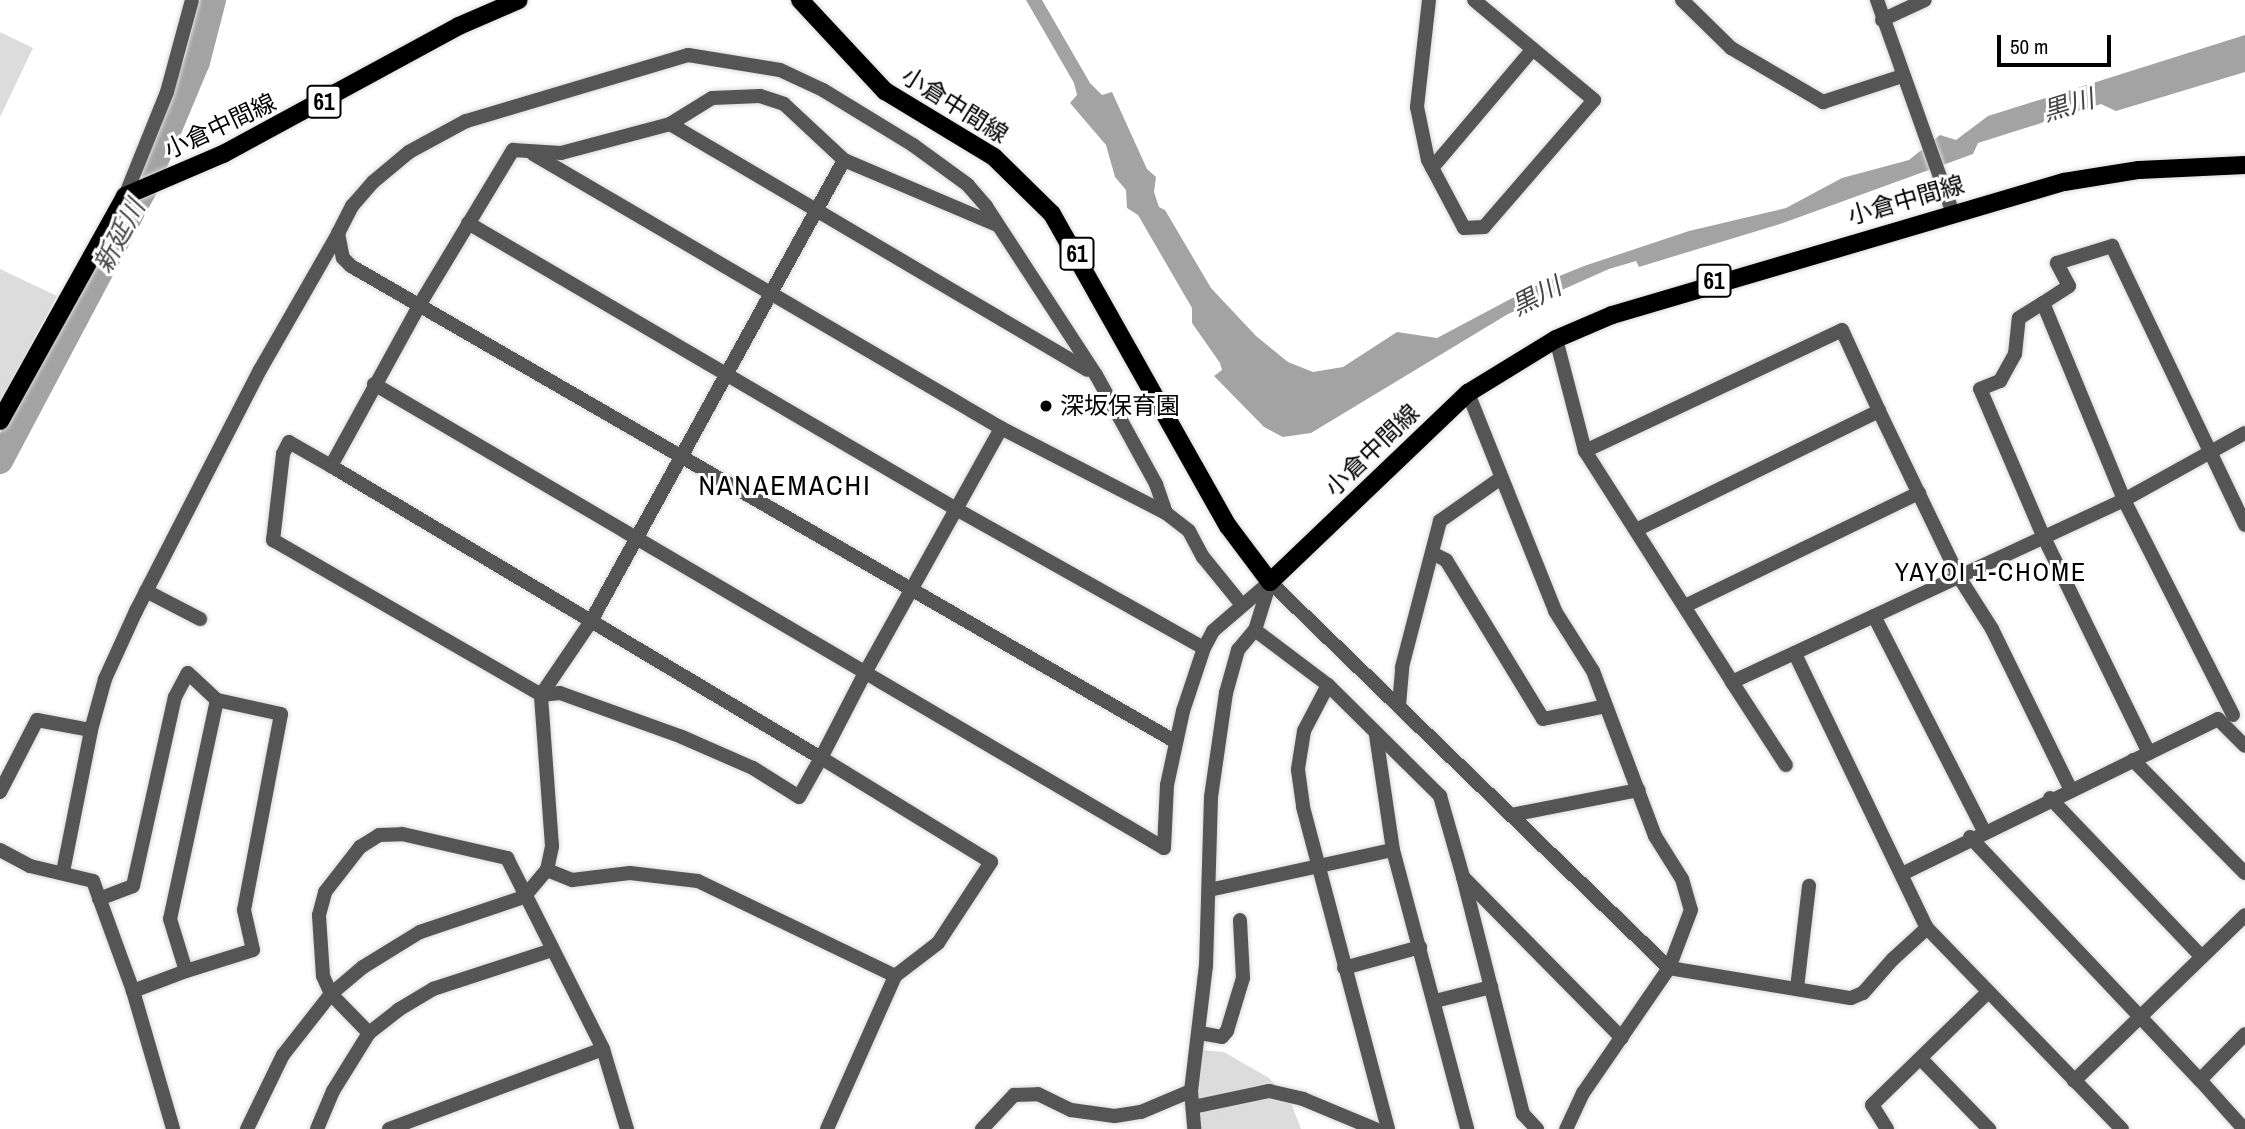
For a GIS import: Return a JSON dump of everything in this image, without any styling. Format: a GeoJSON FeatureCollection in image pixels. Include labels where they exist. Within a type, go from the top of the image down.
{"type":"FeatureCollection","features":[{"type":"Feature","properties":{"kind":"main road","name":"小倉中間線"},"geometry":{"type":"LineString","coordinates":[[125,196],[223,154],[459,26],[519,0]]}},
{"type":"Feature","properties":{"kind":"main road","name":"小倉中間線"},"geometry":{"type":"LineString","coordinates":[[800,0],[884,91],[994,157],[1052,214],[1228,526],[1270,582],[1468,393],[1556,339],[1682,291],[2064,182],[2138,170],[2245,165]]}},
{"type":"Feature","properties":{"kind":"main road"},"geometry":{"type":"LineString","coordinates":[[0,421],[125,196]]}},
{"type":"Feature","properties":{"kind":"street"},"geometry":{"type":"LineString","coordinates":[[125,196],[181,52],[192,0]]}},
{"type":"Feature","properties":{"kind":"street"},"geometry":{"type":"LineString","coordinates":[[1429,0],[1417,107],[1432,168],[1464,228],[1484,227],[1594,100],[1474,0]]}},
{"type":"Feature","properties":{"kind":"street"},"geometry":{"type":"LineString","coordinates":[[1682,0],[1731,48],[1823,102],[1902,76]]}},
{"type":"Feature","properties":{"kind":"street"},"geometry":{"type":"LineString","coordinates":[[1877,0],[1912,104],[1953,212]]}},
{"type":"Feature","properties":{"kind":"street"},"geometry":{"type":"LineString","coordinates":[[1882,20],[1926,0]]}},
{"type":"Feature","properties":{"kind":"street"},"geometry":{"type":"LineString","coordinates":[[1432,168],[1533,49]]}},
{"type":"Feature","properties":{"kind":"street"},"geometry":{"type":"LineString","coordinates":[[63,872],[91,730],[105,679],[146,592],[260,370],[352,206],[373,182],[433,138],[466,121],[688,55],[780,70],[823,90],[968,185],[1029,266],[1078,353],[1096,375],[1156,484],[1167,513]]}},
{"type":"Feature","properties":{"kind":"street"},"geometry":{"type":"LineString","coordinates":[[331,466],[420,304],[513,150],[533,154],[561,153],[670,124],[712,98],[760,96],[784,104],[844,160],[997,225]]}},
{"type":"Feature","properties":{"kind":"street"},"geometry":{"type":"LineString","coordinates":[[670,124],[1096,375]]}},
{"type":"Feature","properties":{"kind":"street"},"geometry":{"type":"LineString","coordinates":[[533,154],[773,292],[1001,428],[1167,513],[1189,531],[1203,557],[1242,605]]}},
{"type":"Feature","properties":{"kind":"street"},"geometry":{"type":"LineString","coordinates":[[247,1129],[283,1055],[331,994],[372,961],[420,932],[524,897],[547,870],[552,846],[541,695],[590,623],[844,160]]}},
{"type":"Feature","properties":{"kind":"street"},"geometry":{"type":"LineString","coordinates":[[468,223],[956,509],[1204,648]]}},
{"type":"Feature","properties":{"kind":"street"},"geometry":{"type":"LineString","coordinates":[[338,233],[343,258],[351,266],[1176,742]]}},
{"type":"Feature","properties":{"kind":"street"},"geometry":{"type":"LineString","coordinates":[[2149,753],[2044,538],[1979,389],[2000,381],[2015,355],[2019,318],[2069,286],[2057,263],[2112,246],[2245,525]]}},
{"type":"Feature","properties":{"kind":"street"},"geometry":{"type":"LineString","coordinates":[[2043,303],[2124,500],[2245,746]]}},
{"type":"Feature","properties":{"kind":"street"},"geometry":{"type":"LineString","coordinates":[[1586,451],[1842,330],[1959,577],[1992,629],[2070,788]]}},
{"type":"Feature","properties":{"kind":"street"},"geometry":{"type":"LineString","coordinates":[[1556,339],[1586,451],[1786,765]]}},
{"type":"Feature","properties":{"kind":"street"},"geometry":{"type":"LineString","coordinates":[[374,384],[1164,848],[1167,785],[1176,742],[1204,648],[1213,631],[1270,582]]}},
{"type":"Feature","properties":{"kind":"street"},"geometry":{"type":"LineString","coordinates":[[1468,393],[1555,611],[1593,671],[1655,836],[1682,879],[1690,910],[1670,968],[1583,1093],[1566,1129]]}},
{"type":"Feature","properties":{"kind":"street"},"geometry":{"type":"LineString","coordinates":[[1636,530],[1879,411]]}},
{"type":"Feature","properties":{"kind":"street"},"geometry":{"type":"LineString","coordinates":[[827,1129],[895,976],[938,943],[991,862],[821,758],[289,442],[275,490],[273,540],[541,695],[561,693],[682,737],[753,768],[799,797],[821,758],[866,671],[1001,428]]}},
{"type":"Feature","properties":{"kind":"street"},"geometry":{"type":"LineString","coordinates":[[1732,682],[2124,500],[2210,449],[2245,433]]}},
{"type":"Feature","properties":{"kind":"street"},"geometry":{"type":"LineString","coordinates":[[1399,705],[1402,667],[1440,521],[1501,478]]}},
{"type":"Feature","properties":{"kind":"street"},"geometry":{"type":"LineString","coordinates":[[1685,606],[1919,493]]}},
{"type":"Feature","properties":{"kind":"street"},"geometry":{"type":"LineString","coordinates":[[1432,553],[1446,560],[1542,719],[1606,706]]}},
{"type":"Feature","properties":{"kind":"street"},"geometry":{"type":"LineString","coordinates":[[1194,1129],[1191,1091],[1200,1033],[1209,890],[1211,797],[1226,692],[1238,650],[1255,630],[1270,582]]}},
{"type":"Feature","properties":{"kind":"street"},"geometry":{"type":"LineString","coordinates":[[1270,582],[1670,968],[1851,998],[1863,993],[1893,959],[1927,928]]}},
{"type":"Feature","properties":{"kind":"street"},"geometry":{"type":"LineString","coordinates":[[146,592],[200,619]]}},
{"type":"Feature","properties":{"kind":"street"},"geometry":{"type":"LineString","coordinates":[[1874,616],[1977,834],[2244,1129]]}},
{"type":"Feature","properties":{"kind":"street"},"geometry":{"type":"LineString","coordinates":[[1255,630],[1328,685],[1440,796],[1523,1114],[1537,1129]]}},
{"type":"Feature","properties":{"kind":"street"},"geometry":{"type":"LineString","coordinates":[[1795,654],[1927,928],[2116,1127]]}},
{"type":"Feature","properties":{"kind":"street"},"geometry":{"type":"LineString","coordinates":[[99,899],[133,886],[175,697],[188,673],[216,700],[281,714],[244,910],[253,950],[133,991]]}},
{"type":"Feature","properties":{"kind":"street"},"geometry":{"type":"LineString","coordinates":[[1328,685],[1304,731],[1298,770],[1318,867],[1388,1129]]}},
{"type":"Feature","properties":{"kind":"street"},"geometry":{"type":"LineString","coordinates":[[186,971],[170,919],[216,700]]}},
{"type":"Feature","properties":{"kind":"street"},"geometry":{"type":"LineString","coordinates":[[1902,874],[2070,788],[2232,715]]}},
{"type":"Feature","properties":{"kind":"street"},"geometry":{"type":"LineString","coordinates":[[0,792],[37,720],[91,730]]}},
{"type":"Feature","properties":{"kind":"street"},"geometry":{"type":"LineString","coordinates":[[1376,735],[1393,849],[1467,1129]]}},
{"type":"Feature","properties":{"kind":"street"},"geometry":{"type":"LineString","coordinates":[[2133,760],[2245,873]]}},
{"type":"Feature","properties":{"kind":"street"},"geometry":{"type":"LineString","coordinates":[[1511,815],[1639,790]]}},
{"type":"Feature","properties":{"kind":"street"},"geometry":{"type":"LineString","coordinates":[[2050,798],[2202,957]]}},
{"type":"Feature","properties":{"kind":"street"},"geometry":{"type":"LineString","coordinates":[[369,1033],[331,994],[323,976],[319,915],[325,892],[360,847],[379,835],[402,834],[507,858],[524,897],[603,1049],[627,1129]]}},
{"type":"Feature","properties":{"kind":"street"},"geometry":{"type":"LineString","coordinates":[[1209,890],[1393,849]]}},
{"type":"Feature","properties":{"kind":"street"},"geometry":{"type":"LineString","coordinates":[[0,850],[30,866],[93,881],[133,991],[173,1129]]}},
{"type":"Feature","properties":{"kind":"street"},"geometry":{"type":"LineString","coordinates":[[547,870],[572,880],[630,873],[698,881],[895,976]]}},
{"type":"Feature","properties":{"kind":"street"},"geometry":{"type":"LineString","coordinates":[[1463,877],[1622,1038]]}},
{"type":"Feature","properties":{"kind":"street"},"geometry":{"type":"LineString","coordinates":[[1797,988],[1809,886]]}},
{"type":"Feature","properties":{"kind":"street"},"geometry":{"type":"LineString","coordinates":[[2074,1081],[2245,915]]}},
{"type":"Feature","properties":{"kind":"street"},"geometry":{"type":"LineString","coordinates":[[1200,1033],[1222,1037],[1227,1031],[1243,978],[1240,920]]}},
{"type":"Feature","properties":{"kind":"street"},"geometry":{"type":"LineString","coordinates":[[1344,968],[1420,947]]}},
{"type":"Feature","properties":{"kind":"street"},"geometry":{"type":"LineString","coordinates":[[317,1129],[333,1091],[369,1033],[433,989],[552,950]]}},
{"type":"Feature","properties":{"kind":"street"},"geometry":{"type":"LineString","coordinates":[[1435,1001],[1491,987]]}},
{"type":"Feature","properties":{"kind":"street"},"geometry":{"type":"LineString","coordinates":[[1887,1129],[1872,1105],[1988,992]]}},
{"type":"Feature","properties":{"kind":"street"},"geometry":{"type":"LineString","coordinates":[[2200,1080],[2245,1034]]}},
{"type":"Feature","properties":{"kind":"street"},"geometry":{"type":"LineString","coordinates":[[389,1129],[603,1049]]}},
{"type":"Feature","properties":{"kind":"street"},"geometry":{"type":"LineString","coordinates":[[1921,1059],[1989,1129]]}},
{"type":"Feature","properties":{"kind":"street"},"geometry":{"type":"LineString","coordinates":[[982,1129],[1014,1095],[1038,1094],[1071,1110],[1115,1116],[1141,1112],[1191,1091]]}},
{"type":"Feature","properties":{"kind":"street"},"geometry":{"type":"LineString","coordinates":[[1193,1107],[1269,1091],[1303,1098],[1375,1129]]}},
{"type":"Feature","properties":{"kind":"shaded area"},"geometry":{"type":"Polygon","coordinates":[[[0,32],[33,48],[0,117],[0,32]]]}},
{"type":"Feature","properties":{"kind":"shaded area"},"geometry":{"type":"Polygon","coordinates":[[[0,269],[57,296],[0,402],[0,269]]]}},
{"type":"Feature","properties":{"kind":"shaded area"},"geometry":{"type":"Polygon","coordinates":[[[1203,1050],[1224,1052],[1269,1078],[1290,1100],[1301,1129],[1187,1129],[1183,1093],[1190,1059],[1203,1050]]]}},
{"type":"Feature","properties":{"kind":"water","name":"黒川"},"geometry":{"type":"Polygon","coordinates":[[[1026,0],[1042,0],[1090,83],[1102,95],[1112,92],[1147,169],[1156,177],[1154,192],[1159,207],[1165,210],[1211,288],[1256,336],[1288,362],[1313,372],[1343,367],[1397,332],[1437,338],[1535,286],[1584,266],[1689,231],[1786,208],[1842,178],[1909,160],[1940,135],[1956,140],[1988,116],[2245,35],[2245,72],[2116,111],[2101,104],[1978,143],[1973,154],[1783,223],[1639,267],[1636,261],[1609,269],[1508,314],[1311,433],[1283,437],[1264,427],[1214,376],[1222,370],[1220,363],[1192,323],[1192,308],[1138,215],[1127,208],[1126,190],[1115,177],[1106,145],[1070,103],[1077,95],[1074,83],[1026,0]]]}},
{"type":"Feature","properties":{"kind":"waterway","name":"新延川"},"geometry":{"type":"LineString","coordinates":[[0,461],[143,191],[197,62],[213,0]]}},
{"type":"Feature","properties":{"kind":"place","name":"深坂保育園"},"geometry":{"type":"Point","coordinates":[1046,406]}},
{"type":"Feature","properties":{"kind":"district","name":"NANAEMACHI"},"geometry":{"type":"Point","coordinates":[785,485]}},
{"type":"Feature","properties":{"kind":"district","name":"YAYOI 1-CHOME"},"geometry":{"type":"Point","coordinates":[1991,572]}}]}
